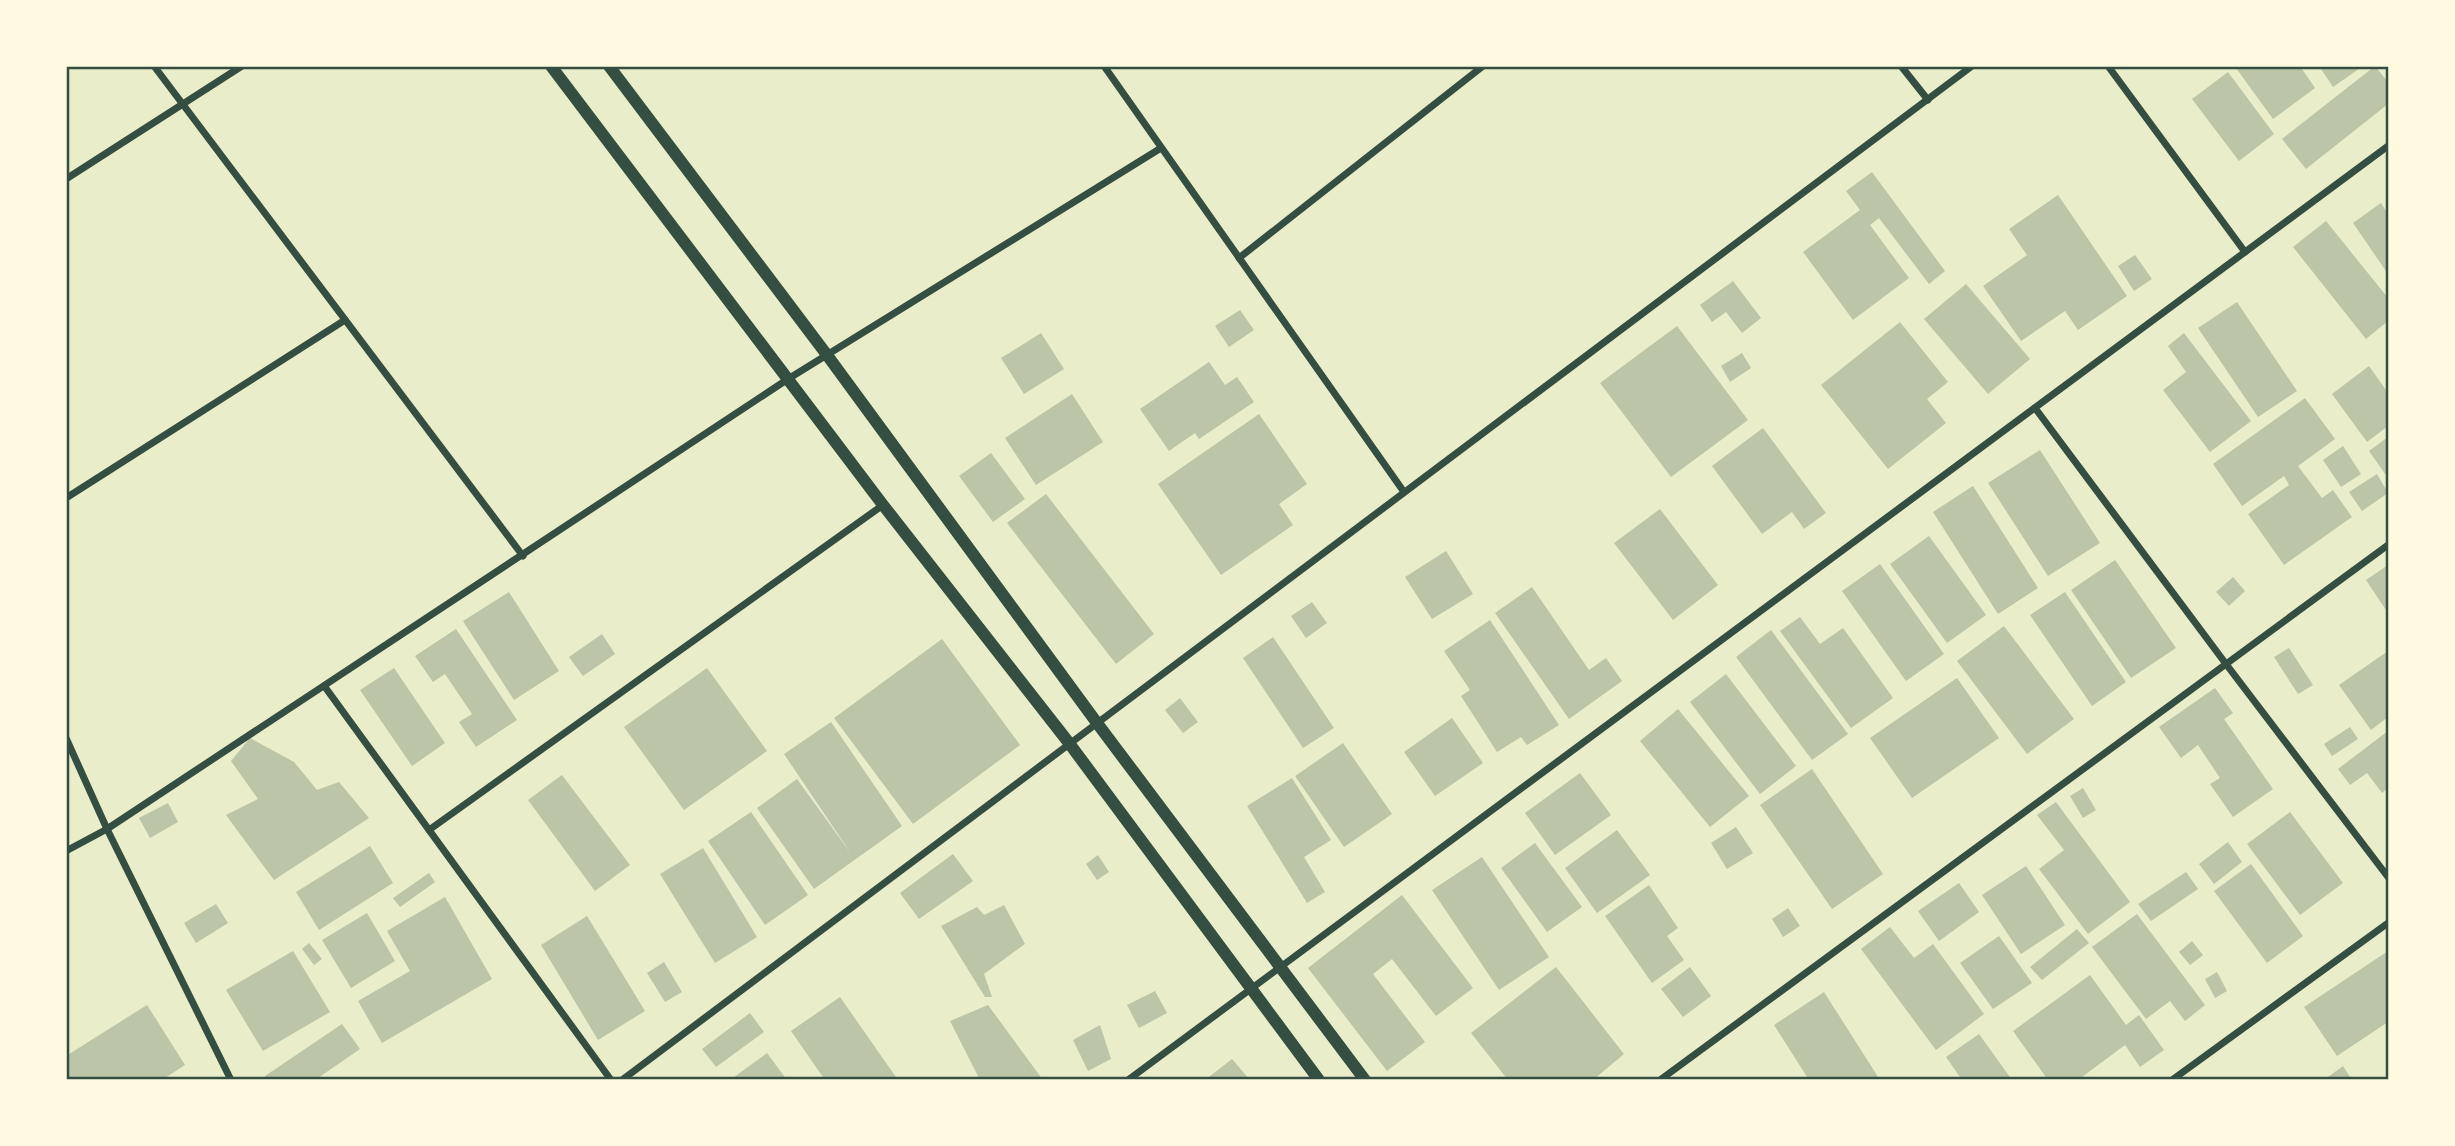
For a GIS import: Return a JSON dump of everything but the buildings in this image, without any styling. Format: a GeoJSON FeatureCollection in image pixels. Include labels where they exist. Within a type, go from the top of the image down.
{"type":"FeatureCollection","features":[{"type":"Feature","properties":{"kind":"street"},"geometry":{"type":"LineString","coordinates":[[154,66],[523,556]]}},
{"type":"Feature","properties":{"kind":"street"},"geometry":{"type":"LineString","coordinates":[[66,179],[242,66]]}},
{"type":"Feature","properties":{"kind":"street"},"geometry":{"type":"LineString","coordinates":[[551,66],[883,505],[1069,743],[1319,1080]]}},
{"type":"Feature","properties":{"kind":"street"},"geometry":{"type":"LineString","coordinates":[[609,66],[1365,1080]]}},
{"type":"Feature","properties":{"kind":"street"},"geometry":{"type":"LineString","coordinates":[[1104,66],[1404,492]]}},
{"type":"Feature","properties":{"kind":"street"},"geometry":{"type":"LineString","coordinates":[[1239,258],[1483,66]]}},
{"type":"Feature","properties":{"kind":"street"},"geometry":{"type":"LineString","coordinates":[[1901,66],[1928,100]]}},
{"type":"Feature","properties":{"kind":"street"},"geometry":{"type":"LineString","coordinates":[[622,1080],[1972,66]]}},
{"type":"Feature","properties":{"kind":"street"},"geometry":{"type":"LineString","coordinates":[[2108,66],[2245,252]]}},
{"type":"Feature","properties":{"kind":"street"},"geometry":{"type":"LineString","coordinates":[[1128,1080],[2389,146]]}},
{"type":"Feature","properties":{"kind":"street"},"geometry":{"type":"LineString","coordinates":[[66,850],[107,829],[325,687],[788,379],[1161,148]]}},
{"type":"Feature","properties":{"kind":"street"},"geometry":{"type":"LineString","coordinates":[[66,498],[345,320]]}},
{"type":"Feature","properties":{"kind":"street"},"geometry":{"type":"LineString","coordinates":[[2035,408],[2225,664],[2389,877]]}},
{"type":"Feature","properties":{"kind":"street"},"geometry":{"type":"LineString","coordinates":[[429,830],[883,505]]}},
{"type":"Feature","properties":{"kind":"street"},"geometry":{"type":"LineString","coordinates":[[1660,1080],[2389,544]]}},
{"type":"Feature","properties":{"kind":"street"},"geometry":{"type":"LineString","coordinates":[[325,687],[611,1080]]}},
{"type":"Feature","properties":{"kind":"street"},"geometry":{"type":"LineString","coordinates":[[66,738],[107,829],[231,1080]]}},
{"type":"Feature","properties":{"kind":"street"},"geometry":{"type":"LineString","coordinates":[[2172,1080],[2389,923]]}}]}
